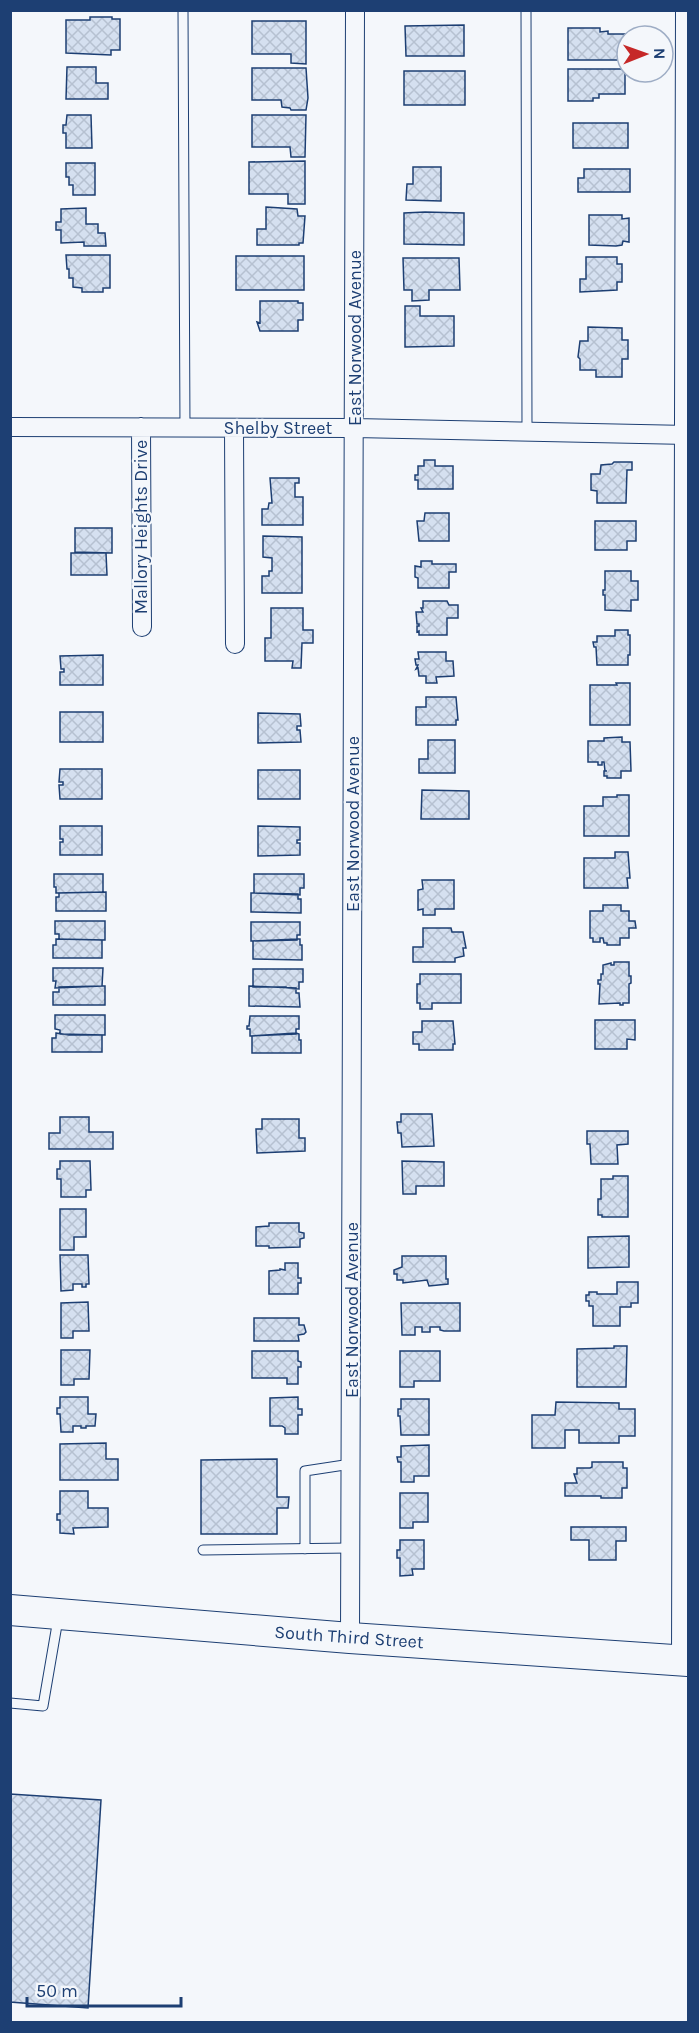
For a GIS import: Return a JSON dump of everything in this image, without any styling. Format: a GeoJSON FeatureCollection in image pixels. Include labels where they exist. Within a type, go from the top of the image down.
{"type":"FeatureCollection","features":[{"type":"Feature","properties":{"kind":"main road","name":"South Third Street"},"geometry":{"type":"LineString","coordinates":[[10,1610],[350,1638],[685,1660]]}},
{"type":"Feature","properties":{"kind":"street","name":"East Norwood Avenue"},"geometry":{"type":"LineString","coordinates":[[350,1638],[355,10]]}},
{"type":"Feature","properties":{"kind":"street"},"geometry":{"type":"LineString","coordinates":[[685,10],[685,1660]]}},
{"type":"Feature","properties":{"kind":"street","name":"Shelby Street"},"geometry":{"type":"LineString","coordinates":[[10,427],[355,428],[686,435]]}},
{"type":"Feature","properties":{"kind":"street","name":"Mallory Heights Drive"},"geometry":{"type":"LineString","coordinates":[[141,428],[142,627]]}},
{"type":"Feature","properties":{"kind":"street"},"geometry":{"type":"LineString","coordinates":[[234,428],[235,644]]}},
{"type":"Feature","properties":{"kind":"lane"},"geometry":{"type":"LineString","coordinates":[[183,10],[185,428]]}},
{"type":"Feature","properties":{"kind":"lane"},"geometry":{"type":"LineString","coordinates":[[526,10],[527,431]]}},
{"type":"Feature","properties":{"kind":"lane"},"geometry":{"type":"LineString","coordinates":[[305,1549],[305,1471],[351,1464]]}},
{"type":"Feature","properties":{"kind":"lane"},"geometry":{"type":"LineString","coordinates":[[203,1550],[350,1548]]}},
{"type":"Feature","properties":{"kind":"lane"},"geometry":{"type":"LineString","coordinates":[[10,1703],[43,1706],[58,1614]]}},
{"type":"Feature","properties":{"kind":"building"},"geometry":{"type":"Polygon","coordinates":[[[90,17],[120,19],[120,50],[111,50],[111,55],[66,53],[66,20],[90,20],[90,17]]]}},
{"type":"Feature","properties":{"kind":"building"},"geometry":{"type":"Polygon","coordinates":[[[252,21],[306,21],[306,64],[291,63],[291,54],[252,54],[252,21]]]}},
{"type":"Feature","properties":{"kind":"building"},"geometry":{"type":"Polygon","coordinates":[[[464,25],[464,56],[406,56],[405,26],[464,25]]]}},
{"type":"Feature","properties":{"kind":"building"},"geometry":{"type":"Polygon","coordinates":[[[568,28],[600,28],[600,32],[608,31],[608,34],[615,34],[615,60],[568,60],[568,28]]]}},
{"type":"Feature","properties":{"kind":"building"},"geometry":{"type":"Polygon","coordinates":[[[67,67],[96,67],[96,83],[108,83],[108,99],[66,99],[67,67]]]}},
{"type":"Feature","properties":{"kind":"building"},"geometry":{"type":"Polygon","coordinates":[[[252,68],[306,68],[308,98],[306,110],[291,110],[282,107],[281,100],[252,100],[252,68]]]}},
{"type":"Feature","properties":{"kind":"building"},"geometry":{"type":"Polygon","coordinates":[[[568,69],[615,69],[615,84],[625,84],[625,94],[599,94],[599,98],[593,98],[593,101],[568,101],[568,69]]]}},
{"type":"Feature","properties":{"kind":"building"},"geometry":{"type":"Polygon","coordinates":[[[404,71],[465,71],[465,105],[404,105],[404,71]]]}},
{"type":"Feature","properties":{"kind":"building"},"geometry":{"type":"Polygon","coordinates":[[[67,115],[91,115],[92,148],[66,148],[66,133],[63,133],[63,125],[66,125],[67,115]]]}},
{"type":"Feature","properties":{"kind":"building"},"geometry":{"type":"Polygon","coordinates":[[[252,115],[306,115],[305,157],[291,157],[290,147],[252,147],[252,115]]]}},
{"type":"Feature","properties":{"kind":"building"},"geometry":{"type":"Polygon","coordinates":[[[573,123],[628,123],[628,148],[573,148],[573,123]]]}},
{"type":"Feature","properties":{"kind":"building"},"geometry":{"type":"Polygon","coordinates":[[[305,161],[305,204],[288,204],[288,194],[249,194],[249,162],[305,161]]]}},
{"type":"Feature","properties":{"kind":"building"},"geometry":{"type":"Polygon","coordinates":[[[66,163],[95,163],[95,195],[73,195],[73,185],[69,185],[69,177],[66,177],[66,163]]]}},
{"type":"Feature","properties":{"kind":"building"},"geometry":{"type":"Polygon","coordinates":[[[413,167],[441,167],[441,201],[406,200],[407,184],[413,184],[413,167]]]}},
{"type":"Feature","properties":{"kind":"building"},"geometry":{"type":"Polygon","coordinates":[[[584,169],[630,169],[630,192],[578,192],[578,178],[584,178],[584,169]]]}},
{"type":"Feature","properties":{"kind":"building"},"geometry":{"type":"Polygon","coordinates":[[[266,207],[297,209],[298,216],[305,216],[303,243],[299,245],[257,245],[257,229],[266,229],[266,207]]]}},
{"type":"Feature","properties":{"kind":"building"},"geometry":{"type":"Polygon","coordinates":[[[86,208],[86,224],[98,224],[98,233],[105,233],[106,246],[84,246],[84,242],[61,243],[61,230],[56,230],[56,222],[61,222],[61,209],[86,208]]]}},
{"type":"Feature","properties":{"kind":"building"},"geometry":{"type":"Polygon","coordinates":[[[404,213],[464,213],[464,245],[404,244],[404,213]]]}},
{"type":"Feature","properties":{"kind":"building"},"geometry":{"type":"Polygon","coordinates":[[[589,215],[622,215],[622,219],[629,218],[629,242],[623,241],[622,245],[616,246],[589,245],[589,215]]]}},
{"type":"Feature","properties":{"kind":"building"},"geometry":{"type":"Polygon","coordinates":[[[66,255],[110,255],[110,288],[103,288],[103,292],[82,292],[82,288],[73,287],[73,278],[69,278],[69,269],[67,269],[66,255]]]}},
{"type":"Feature","properties":{"kind":"building"},"geometry":{"type":"Polygon","coordinates":[[[236,256],[304,256],[304,290],[236,290],[236,256]]]}},
{"type":"Feature","properties":{"kind":"building"},"geometry":{"type":"Polygon","coordinates":[[[586,257],[617,257],[617,264],[622,264],[622,282],[617,282],[617,290],[580,292],[580,279],[586,279],[586,257]]]}},
{"type":"Feature","properties":{"kind":"building"},"geometry":{"type":"Polygon","coordinates":[[[403,258],[459,258],[460,290],[429,290],[429,300],[412,301],[412,290],[404,290],[403,258]]]}},
{"type":"Feature","properties":{"kind":"building"},"geometry":{"type":"Polygon","coordinates":[[[260,301],[303,303],[303,320],[298,320],[298,331],[260,331],[257,322],[260,323],[260,301]]]}},
{"type":"Feature","properties":{"kind":"building"},"geometry":{"type":"Polygon","coordinates":[[[405,306],[420,306],[420,316],[454,316],[454,346],[405,347],[405,306]]]}},
{"type":"Feature","properties":{"kind":"building"},"geometry":{"type":"Polygon","coordinates":[[[588,327],[622,328],[622,340],[628,340],[628,359],[622,359],[622,377],[596,377],[596,370],[580,370],[578,357],[580,341],[588,341],[588,327]]]}},
{"type":"Feature","properties":{"kind":"building"},"geometry":{"type":"Polygon","coordinates":[[[424,460],[435,460],[435,466],[453,466],[453,489],[418,489],[418,480],[415,480],[415,475],[418,475],[418,466],[424,466],[424,460]]]}},
{"type":"Feature","properties":{"kind":"building"},"geometry":{"type":"Polygon","coordinates":[[[632,462],[632,470],[627,470],[626,503],[597,503],[597,491],[591,490],[591,474],[600,474],[601,465],[632,462]]]}},
{"type":"Feature","properties":{"kind":"building"},"geometry":{"type":"Polygon","coordinates":[[[270,478],[299,478],[299,483],[295,483],[295,497],[303,497],[303,525],[262,525],[262,509],[268,509],[269,503],[272,503],[270,478]]]}},
{"type":"Feature","properties":{"kind":"building"},"geometry":{"type":"Polygon","coordinates":[[[425,513],[449,513],[449,541],[419,541],[417,521],[424,521],[425,513]]]}},
{"type":"Feature","properties":{"kind":"building"},"geometry":{"type":"Polygon","coordinates":[[[595,521],[636,521],[636,541],[627,541],[627,550],[595,550],[595,521]]]}},
{"type":"Feature","properties":{"kind":"building"},"geometry":{"type":"Polygon","coordinates":[[[75,528],[112,528],[112,553],[75,552],[75,528]]]}},
{"type":"Feature","properties":{"kind":"building"},"geometry":{"type":"Polygon","coordinates":[[[263,536],[302,537],[302,593],[262,593],[262,576],[269,576],[269,571],[272,571],[272,558],[263,557],[263,536]]]}},
{"type":"Feature","properties":{"kind":"building"},"geometry":{"type":"Polygon","coordinates":[[[71,553],[106,553],[107,575],[71,575],[71,553]]]}},
{"type":"Feature","properties":{"kind":"building"},"geometry":{"type":"Polygon","coordinates":[[[421,561],[432,561],[432,564],[456,564],[456,572],[449,572],[449,588],[418,588],[415,566],[421,567],[421,561]]]}},
{"type":"Feature","properties":{"kind":"building"},"geometry":{"type":"Polygon","coordinates":[[[605,571],[631,571],[631,581],[638,581],[638,600],[631,600],[631,611],[605,610],[603,590],[605,590],[605,571]]]}},
{"type":"Feature","properties":{"kind":"building"},"geometry":{"type":"Polygon","coordinates":[[[423,601],[447,601],[449,605],[458,605],[458,618],[447,618],[447,635],[419,635],[416,612],[423,612],[421,608],[423,608],[423,601]]]}},
{"type":"Feature","properties":{"kind":"building"},"geometry":{"type":"Polygon","coordinates":[[[271,608],[303,608],[303,630],[313,630],[313,643],[302,643],[301,668],[292,668],[293,661],[265,661],[265,638],[271,638],[271,608]]]}},
{"type":"Feature","properties":{"kind":"building"},"geometry":{"type":"Polygon","coordinates":[[[615,630],[628,630],[628,635],[630,635],[628,665],[597,665],[596,647],[593,642],[597,642],[597,636],[615,636],[615,630]]]}},
{"type":"Feature","properties":{"kind":"building"},"geometry":{"type":"Polygon","coordinates":[[[418,652],[446,652],[446,661],[453,661],[454,676],[436,677],[437,683],[426,683],[426,676],[419,676],[418,668],[416,669],[418,665],[415,659],[419,659],[418,652]]]}},
{"type":"Feature","properties":{"kind":"building"},"geometry":{"type":"Polygon","coordinates":[[[103,655],[103,685],[60,685],[60,672],[64,672],[64,669],[61,669],[60,656],[103,655]]]}},
{"type":"Feature","properties":{"kind":"building"},"geometry":{"type":"Polygon","coordinates":[[[616,683],[630,683],[630,725],[590,725],[590,685],[617,685],[616,683]]]}},
{"type":"Feature","properties":{"kind":"building"},"geometry":{"type":"Polygon","coordinates":[[[426,697],[456,697],[458,720],[456,720],[456,725],[416,725],[416,707],[426,707],[426,697]]]}},
{"type":"Feature","properties":{"kind":"building"},"geometry":{"type":"Polygon","coordinates":[[[60,712],[103,712],[103,742],[60,742],[60,712]]]}},
{"type":"Feature","properties":{"kind":"building"},"geometry":{"type":"Polygon","coordinates":[[[258,713],[300,714],[301,726],[297,726],[297,730],[300,730],[301,742],[258,743],[258,713]]]}},
{"type":"Feature","properties":{"kind":"building"},"geometry":{"type":"Polygon","coordinates":[[[622,737],[622,742],[630,742],[631,771],[621,771],[621,778],[607,778],[604,776],[604,762],[598,765],[598,762],[588,762],[588,741],[604,741],[604,738],[622,737]]]}},
{"type":"Feature","properties":{"kind":"building"},"geometry":{"type":"Polygon","coordinates":[[[428,740],[455,740],[455,773],[419,773],[419,759],[428,759],[428,740]]]}},
{"type":"Feature","properties":{"kind":"building"},"geometry":{"type":"Polygon","coordinates":[[[60,769],[102,769],[102,799],[60,799],[59,785],[63,785],[63,782],[59,782],[60,769]]]}},
{"type":"Feature","properties":{"kind":"building"},"geometry":{"type":"Polygon","coordinates":[[[258,770],[300,770],[300,799],[258,799],[258,770]]]}},
{"type":"Feature","properties":{"kind":"building"},"geometry":{"type":"Polygon","coordinates":[[[422,790],[469,791],[469,819],[421,819],[422,790]]]}},
{"type":"Feature","properties":{"kind":"building"},"geometry":{"type":"Polygon","coordinates":[[[617,795],[629,795],[629,836],[584,836],[584,806],[603,806],[603,797],[617,797],[617,795]]]}},
{"type":"Feature","properties":{"kind":"building"},"geometry":{"type":"Polygon","coordinates":[[[60,826],[102,826],[102,855],[60,855],[60,842],[63,842],[63,839],[60,839],[60,826]]]}},
{"type":"Feature","properties":{"kind":"building"},"geometry":{"type":"Polygon","coordinates":[[[258,826],[300,827],[300,840],[297,840],[297,843],[300,843],[300,855],[258,856],[258,826]]]}},
{"type":"Feature","properties":{"kind":"building"},"geometry":{"type":"Polygon","coordinates":[[[615,852],[628,852],[630,878],[627,878],[628,888],[584,888],[584,858],[615,858],[615,852]]]}},
{"type":"Feature","properties":{"kind":"building"},"geometry":{"type":"Polygon","coordinates":[[[54,874],[103,874],[103,892],[56,893],[54,874]]]}},
{"type":"Feature","properties":{"kind":"building"},"geometry":{"type":"Polygon","coordinates":[[[254,874],[304,874],[304,888],[300,888],[300,895],[254,893],[254,874]]]}},
{"type":"Feature","properties":{"kind":"building"},"geometry":{"type":"Polygon","coordinates":[[[422,880],[454,880],[454,909],[435,909],[435,915],[423,915],[423,909],[418,910],[418,890],[423,889],[422,880]]]}},
{"type":"Feature","properties":{"kind":"building"},"geometry":{"type":"Polygon","coordinates":[[[106,892],[106,911],[56,911],[56,897],[59,897],[59,893],[106,892]]]}},
{"type":"Feature","properties":{"kind":"building"},"geometry":{"type":"Polygon","coordinates":[[[251,893],[298,894],[298,899],[301,899],[301,913],[251,912],[251,893]]]}},
{"type":"Feature","properties":{"kind":"building"},"geometry":{"type":"Polygon","coordinates":[[[603,905],[621,905],[621,911],[629,911],[629,921],[635,921],[636,928],[629,928],[629,938],[620,938],[620,945],[607,945],[603,938],[600,938],[600,942],[593,942],[593,938],[590,938],[590,911],[603,911],[603,905]]]}},
{"type":"Feature","properties":{"kind":"building"},"geometry":{"type":"Polygon","coordinates":[[[55,921],[105,921],[105,940],[59,939],[59,934],[55,934],[55,921]]]}},
{"type":"Feature","properties":{"kind":"building"},"geometry":{"type":"Polygon","coordinates":[[[251,922],[300,922],[300,935],[297,935],[297,940],[251,941],[251,922]]]}},
{"type":"Feature","properties":{"kind":"building"},"geometry":{"type":"Polygon","coordinates":[[[423,928],[451,928],[452,932],[463,932],[466,948],[463,948],[464,956],[455,958],[455,962],[413,962],[413,947],[423,947],[423,928]]]}},
{"type":"Feature","properties":{"kind":"building"},"geometry":{"type":"Polygon","coordinates":[[[56,939],[102,940],[102,958],[53,958],[53,945],[56,945],[56,939]]]}},
{"type":"Feature","properties":{"kind":"building"},"geometry":{"type":"Polygon","coordinates":[[[300,939],[302,960],[253,959],[253,941],[300,939]]]}},
{"type":"Feature","properties":{"kind":"building"},"geometry":{"type":"Polygon","coordinates":[[[614,962],[629,962],[631,983],[629,984],[629,1003],[599,1004],[600,984],[598,980],[601,980],[601,974],[603,974],[603,965],[611,963],[614,965],[614,962]]]}},
{"type":"Feature","properties":{"kind":"building"},"geometry":{"type":"Polygon","coordinates":[[[53,968],[103,968],[102,986],[55,988],[53,968]]]}},
{"type":"Feature","properties":{"kind":"building"},"geometry":{"type":"Polygon","coordinates":[[[253,969],[303,969],[303,982],[299,982],[299,989],[253,987],[253,969]]]}},
{"type":"Feature","properties":{"kind":"building"},"geometry":{"type":"Polygon","coordinates":[[[420,974],[461,974],[461,1003],[432,1003],[432,1009],[420,1009],[420,1003],[417,1003],[417,984],[420,984],[420,974]]]}},
{"type":"Feature","properties":{"kind":"building"},"geometry":{"type":"Polygon","coordinates":[[[105,986],[105,1005],[53,1005],[53,992],[59,992],[59,987],[105,986]]]}},
{"type":"Feature","properties":{"kind":"building"},"geometry":{"type":"Polygon","coordinates":[[[249,986],[296,988],[296,993],[299,993],[300,1007],[249,1006],[249,986]]]}},
{"type":"Feature","properties":{"kind":"building"},"geometry":{"type":"Polygon","coordinates":[[[55,1015],[105,1015],[105,1035],[60,1034],[60,1030],[55,1029],[55,1015]]]}},
{"type":"Feature","properties":{"kind":"building"},"geometry":{"type":"Polygon","coordinates":[[[250,1016],[299,1016],[299,1029],[296,1029],[296,1034],[250,1036],[250,1029],[247,1029],[247,1026],[249,1026],[250,1016]]]}},
{"type":"Feature","properties":{"kind":"building"},"geometry":{"type":"Polygon","coordinates":[[[595,1020],[635,1020],[635,1040],[627,1039],[627,1049],[595,1049],[595,1020]]]}},
{"type":"Feature","properties":{"kind":"building"},"geometry":{"type":"Polygon","coordinates":[[[422,1021],[453,1021],[455,1044],[453,1044],[453,1050],[419,1050],[419,1044],[413,1044],[413,1032],[422,1032],[422,1021]]]}},
{"type":"Feature","properties":{"kind":"building"},"geometry":{"type":"Polygon","coordinates":[[[56,1033],[102,1035],[102,1052],[52,1052],[52,1038],[56,1038],[56,1033]]]}},
{"type":"Feature","properties":{"kind":"building"},"geometry":{"type":"Polygon","coordinates":[[[299,1034],[299,1040],[301,1040],[301,1053],[252,1053],[252,1036],[299,1034]]]}},
{"type":"Feature","properties":{"kind":"building"},"geometry":{"type":"Polygon","coordinates":[[[401,1114],[432,1114],[434,1146],[402,1147],[397,1122],[401,1122],[401,1114]]]}},
{"type":"Feature","properties":{"kind":"building"},"geometry":{"type":"Polygon","coordinates":[[[60,1117],[89,1117],[89,1132],[113,1132],[113,1149],[49,1149],[49,1133],[60,1133],[60,1117]]]}},
{"type":"Feature","properties":{"kind":"building"},"geometry":{"type":"Polygon","coordinates":[[[262,1119],[299,1119],[299,1138],[305,1138],[305,1151],[257,1153],[256,1129],[262,1129],[262,1119]]]}},
{"type":"Feature","properties":{"kind":"building"},"geometry":{"type":"Polygon","coordinates":[[[587,1131],[628,1131],[628,1144],[617,1145],[618,1164],[591,1164],[587,1131]]]}},
{"type":"Feature","properties":{"kind":"building"},"geometry":{"type":"Polygon","coordinates":[[[60,1161],[90,1161],[91,1190],[86,1190],[86,1197],[61,1197],[61,1179],[57,1179],[60,1161]]]}},
{"type":"Feature","properties":{"kind":"building"},"geometry":{"type":"Polygon","coordinates":[[[402,1161],[444,1162],[444,1186],[416,1186],[416,1194],[403,1194],[402,1161]]]}},
{"type":"Feature","properties":{"kind":"building"},"geometry":{"type":"Polygon","coordinates":[[[613,1176],[628,1176],[628,1217],[598,1215],[601,1179],[613,1179],[613,1176]]]}},
{"type":"Feature","properties":{"kind":"building"},"geometry":{"type":"Polygon","coordinates":[[[60,1209],[86,1209],[86,1237],[74,1237],[74,1250],[60,1250],[60,1209]]]}},
{"type":"Feature","properties":{"kind":"building"},"geometry":{"type":"Polygon","coordinates":[[[269,1223],[299,1223],[299,1232],[304,1233],[304,1238],[300,1239],[300,1247],[256,1246],[256,1227],[269,1226],[269,1223]]]}},
{"type":"Feature","properties":{"kind":"building"},"geometry":{"type":"Polygon","coordinates":[[[629,1236],[629,1267],[588,1268],[588,1237],[629,1236]]]}},
{"type":"Feature","properties":{"kind":"building"},"geometry":{"type":"Polygon","coordinates":[[[60,1255],[88,1255],[89,1284],[86,1284],[86,1287],[82,1287],[82,1284],[73,1284],[73,1290],[61,1291],[60,1255]]]}},
{"type":"Feature","properties":{"kind":"building"},"geometry":{"type":"Polygon","coordinates":[[[402,1256],[446,1256],[448,1284],[429,1286],[427,1280],[403,1283],[403,1280],[397,1280],[394,1270],[402,1267],[402,1256]]]}},
{"type":"Feature","properties":{"kind":"building"},"geometry":{"type":"Polygon","coordinates":[[[285,1263],[298,1263],[298,1278],[301,1278],[301,1283],[298,1283],[298,1294],[269,1294],[269,1271],[285,1270],[285,1263]]]}},
{"type":"Feature","properties":{"kind":"building"},"geometry":{"type":"Polygon","coordinates":[[[617,1282],[638,1282],[638,1303],[631,1303],[631,1307],[620,1307],[620,1326],[593,1326],[593,1306],[589,1306],[586,1295],[589,1295],[589,1292],[617,1294],[617,1282]]]}},
{"type":"Feature","properties":{"kind":"building"},"geometry":{"type":"Polygon","coordinates":[[[88,1302],[89,1331],[73,1331],[73,1338],[61,1338],[61,1303],[88,1302]]]}},
{"type":"Feature","properties":{"kind":"building"},"geometry":{"type":"Polygon","coordinates":[[[401,1303],[460,1303],[460,1331],[444,1331],[440,1330],[440,1327],[430,1327],[430,1332],[422,1332],[422,1327],[415,1327],[415,1335],[402,1335],[401,1303]]]}},
{"type":"Feature","properties":{"kind":"building"},"geometry":{"type":"Polygon","coordinates":[[[254,1318],[299,1318],[299,1325],[304,1325],[306,1332],[298,1335],[299,1341],[254,1341],[254,1318]]]}},
{"type":"Feature","properties":{"kind":"building"},"geometry":{"type":"Polygon","coordinates":[[[614,1346],[627,1346],[626,1387],[577,1387],[577,1349],[614,1348],[614,1346]]]}},
{"type":"Feature","properties":{"kind":"building"},"geometry":{"type":"Polygon","coordinates":[[[61,1350],[90,1350],[89,1379],[74,1379],[74,1385],[61,1385],[61,1350]]]}},
{"type":"Feature","properties":{"kind":"building"},"geometry":{"type":"Polygon","coordinates":[[[252,1351],[298,1351],[298,1361],[301,1362],[301,1367],[298,1367],[298,1384],[287,1384],[287,1378],[252,1378],[252,1351]]]}},
{"type":"Feature","properties":{"kind":"building"},"geometry":{"type":"Polygon","coordinates":[[[400,1351],[440,1351],[440,1381],[414,1381],[414,1387],[400,1387],[400,1351]]]}},
{"type":"Feature","properties":{"kind":"building"},"geometry":{"type":"Polygon","coordinates":[[[60,1397],[88,1397],[88,1414],[96,1414],[95,1426],[81,1428],[81,1426],[73,1426],[73,1432],[61,1432],[60,1414],[57,1414],[57,1408],[60,1408],[60,1397]]]}},
{"type":"Feature","properties":{"kind":"building"},"geometry":{"type":"Polygon","coordinates":[[[298,1397],[298,1409],[302,1409],[302,1415],[298,1415],[298,1434],[285,1434],[285,1428],[282,1426],[270,1426],[270,1398],[298,1397]]]}},
{"type":"Feature","properties":{"kind":"building"},"geometry":{"type":"Polygon","coordinates":[[[401,1399],[429,1399],[429,1435],[401,1435],[398,1409],[401,1409],[401,1399]]]}},
{"type":"Feature","properties":{"kind":"building"},"geometry":{"type":"Polygon","coordinates":[[[556,1402],[619,1403],[619,1409],[635,1409],[635,1436],[619,1436],[619,1443],[579,1443],[579,1430],[565,1430],[565,1448],[532,1448],[532,1415],[555,1415],[556,1402]]]}},
{"type":"Feature","properties":{"kind":"building"},"geometry":{"type":"Polygon","coordinates":[[[106,1443],[106,1459],[118,1459],[118,1480],[60,1480],[60,1444],[106,1443]]]}},
{"type":"Feature","properties":{"kind":"building"},"geometry":{"type":"Polygon","coordinates":[[[429,1445],[429,1476],[414,1476],[414,1482],[401,1482],[401,1462],[398,1462],[397,1457],[401,1457],[401,1446],[429,1445]]]}},
{"type":"Feature","properties":{"kind":"building"},"geometry":{"type":"Polygon","coordinates":[[[277,1459],[277,1497],[289,1497],[288,1508],[277,1508],[277,1534],[201,1534],[201,1460],[277,1459]]]}},
{"type":"Feature","properties":{"kind":"building"},"geometry":{"type":"Polygon","coordinates":[[[592,1462],[623,1462],[623,1468],[627,1468],[627,1488],[622,1488],[622,1498],[565,1496],[565,1483],[577,1483],[574,1474],[577,1474],[577,1468],[590,1468],[592,1462]]]}},
{"type":"Feature","properties":{"kind":"building"},"geometry":{"type":"Polygon","coordinates":[[[60,1491],[88,1491],[88,1508],[108,1508],[108,1527],[73,1528],[74,1534],[60,1533],[60,1520],[57,1520],[57,1514],[60,1514],[60,1491]]]}},
{"type":"Feature","properties":{"kind":"building"},"geometry":{"type":"Polygon","coordinates":[[[400,1493],[428,1493],[428,1522],[413,1522],[413,1528],[400,1528],[400,1493]]]}},
{"type":"Feature","properties":{"kind":"building"},"geometry":{"type":"Polygon","coordinates":[[[571,1527],[626,1527],[626,1541],[616,1541],[616,1560],[589,1560],[589,1540],[571,1540],[571,1527]]]}},
{"type":"Feature","properties":{"kind":"building"},"geometry":{"type":"Polygon","coordinates":[[[400,1540],[424,1540],[424,1569],[412,1569],[413,1575],[400,1576],[400,1558],[397,1558],[397,1550],[400,1550],[400,1540]]]}},
{"type":"Feature","properties":{"kind":"building"},"geometry":{"type":"Polygon","coordinates":[[[10,1794],[101,1800],[88,2008],[10,2002],[10,1794]]]}}]}
